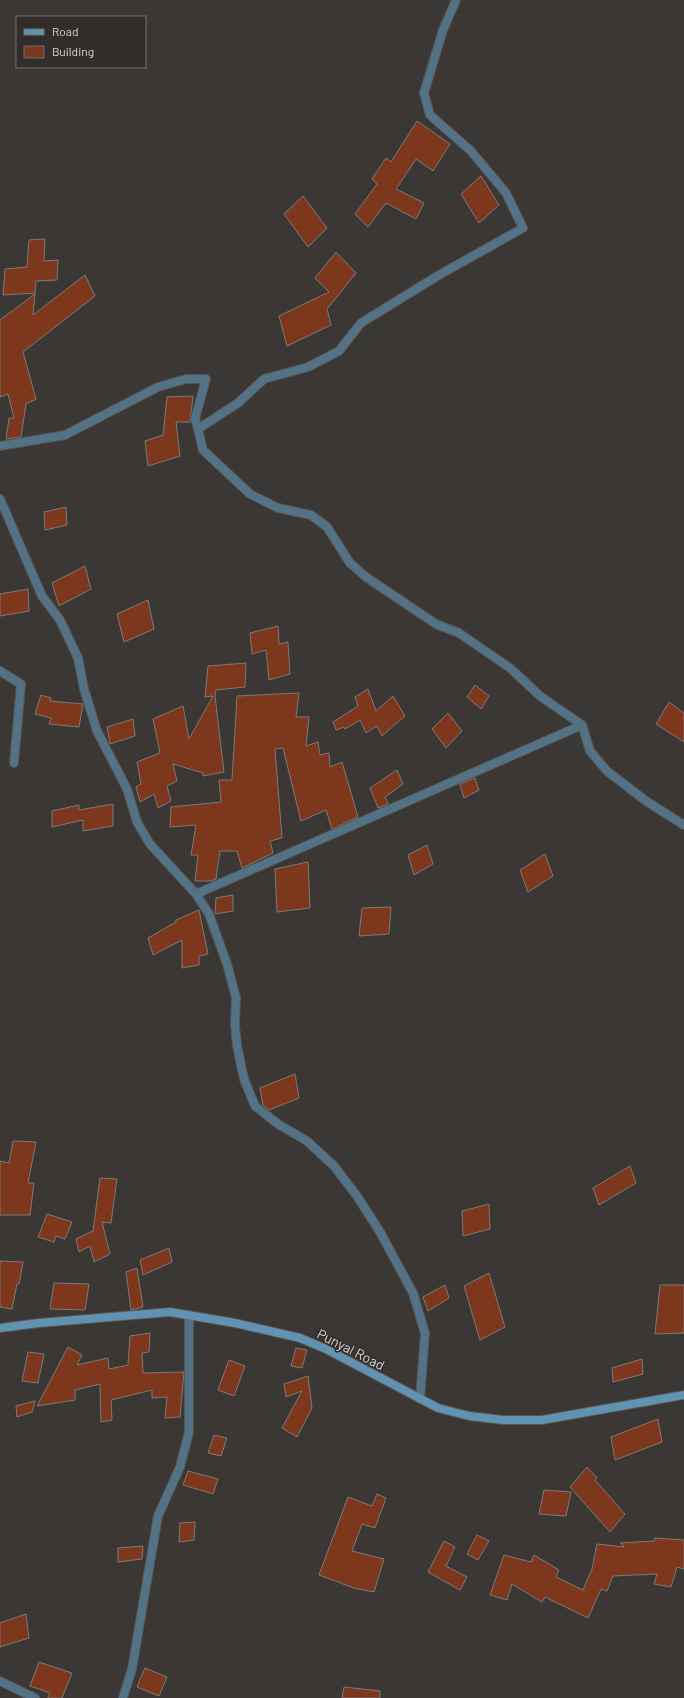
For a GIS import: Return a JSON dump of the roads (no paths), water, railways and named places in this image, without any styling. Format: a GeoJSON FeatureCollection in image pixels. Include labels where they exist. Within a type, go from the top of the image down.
{"type":"FeatureCollection","features":[{"type":"Feature","properties":{"kind":"main road","name":"Punyal Road"},"geometry":{"type":"LineString","coordinates":[[0,1328],[39,1323],[170,1312],[235,1323],[300,1338],[438,1408],[469,1416],[503,1420],[542,1420],[684,1395]]}},
{"type":"Feature","properties":{"kind":"street"},"geometry":{"type":"LineString","coordinates":[[198,429],[238,403],[264,379],[308,367],[339,351],[361,323],[523,228],[506,192],[472,151],[430,115],[424,93],[443,30],[456,0]]}},
{"type":"Feature","properties":{"kind":"street"},"geometry":{"type":"LineString","coordinates":[[0,446],[65,435],[158,387],[186,379],[206,379],[195,418],[203,450],[250,494],[278,508],[311,515],[327,527],[350,563],[366,577],[436,624],[459,633],[510,668],[540,696],[582,725],[590,751],[607,771],[646,801],[684,825]]}},
{"type":"Feature","properties":{"kind":"street"},"geometry":{"type":"LineString","coordinates":[[0,499],[42,596],[60,620],[78,658],[84,689],[97,731],[127,788],[137,822],[150,844],[196,894],[209,914],[227,964],[236,998],[234,1024],[237,1046],[244,1079],[255,1106],[278,1124],[308,1141],[334,1166],[357,1196],[380,1232],[413,1293],[425,1333],[420,1399]]}},
{"type":"Feature","properties":{"kind":"street"},"geometry":{"type":"LineString","coordinates":[[0,671],[21,684],[14,763]]}},
{"type":"Feature","properties":{"kind":"street"},"geometry":{"type":"LineString","coordinates":[[196,894],[582,725]]}},
{"type":"Feature","properties":{"kind":"street"},"geometry":{"type":"LineString","coordinates":[[123,1698],[132,1669],[158,1516],[180,1466],[189,1432],[189,1315]]}},
{"type":"Feature","properties":{"kind":"street"},"geometry":{"type":"LineString","coordinates":[[0,1681],[20,1695],[35,1698]]}}]}
